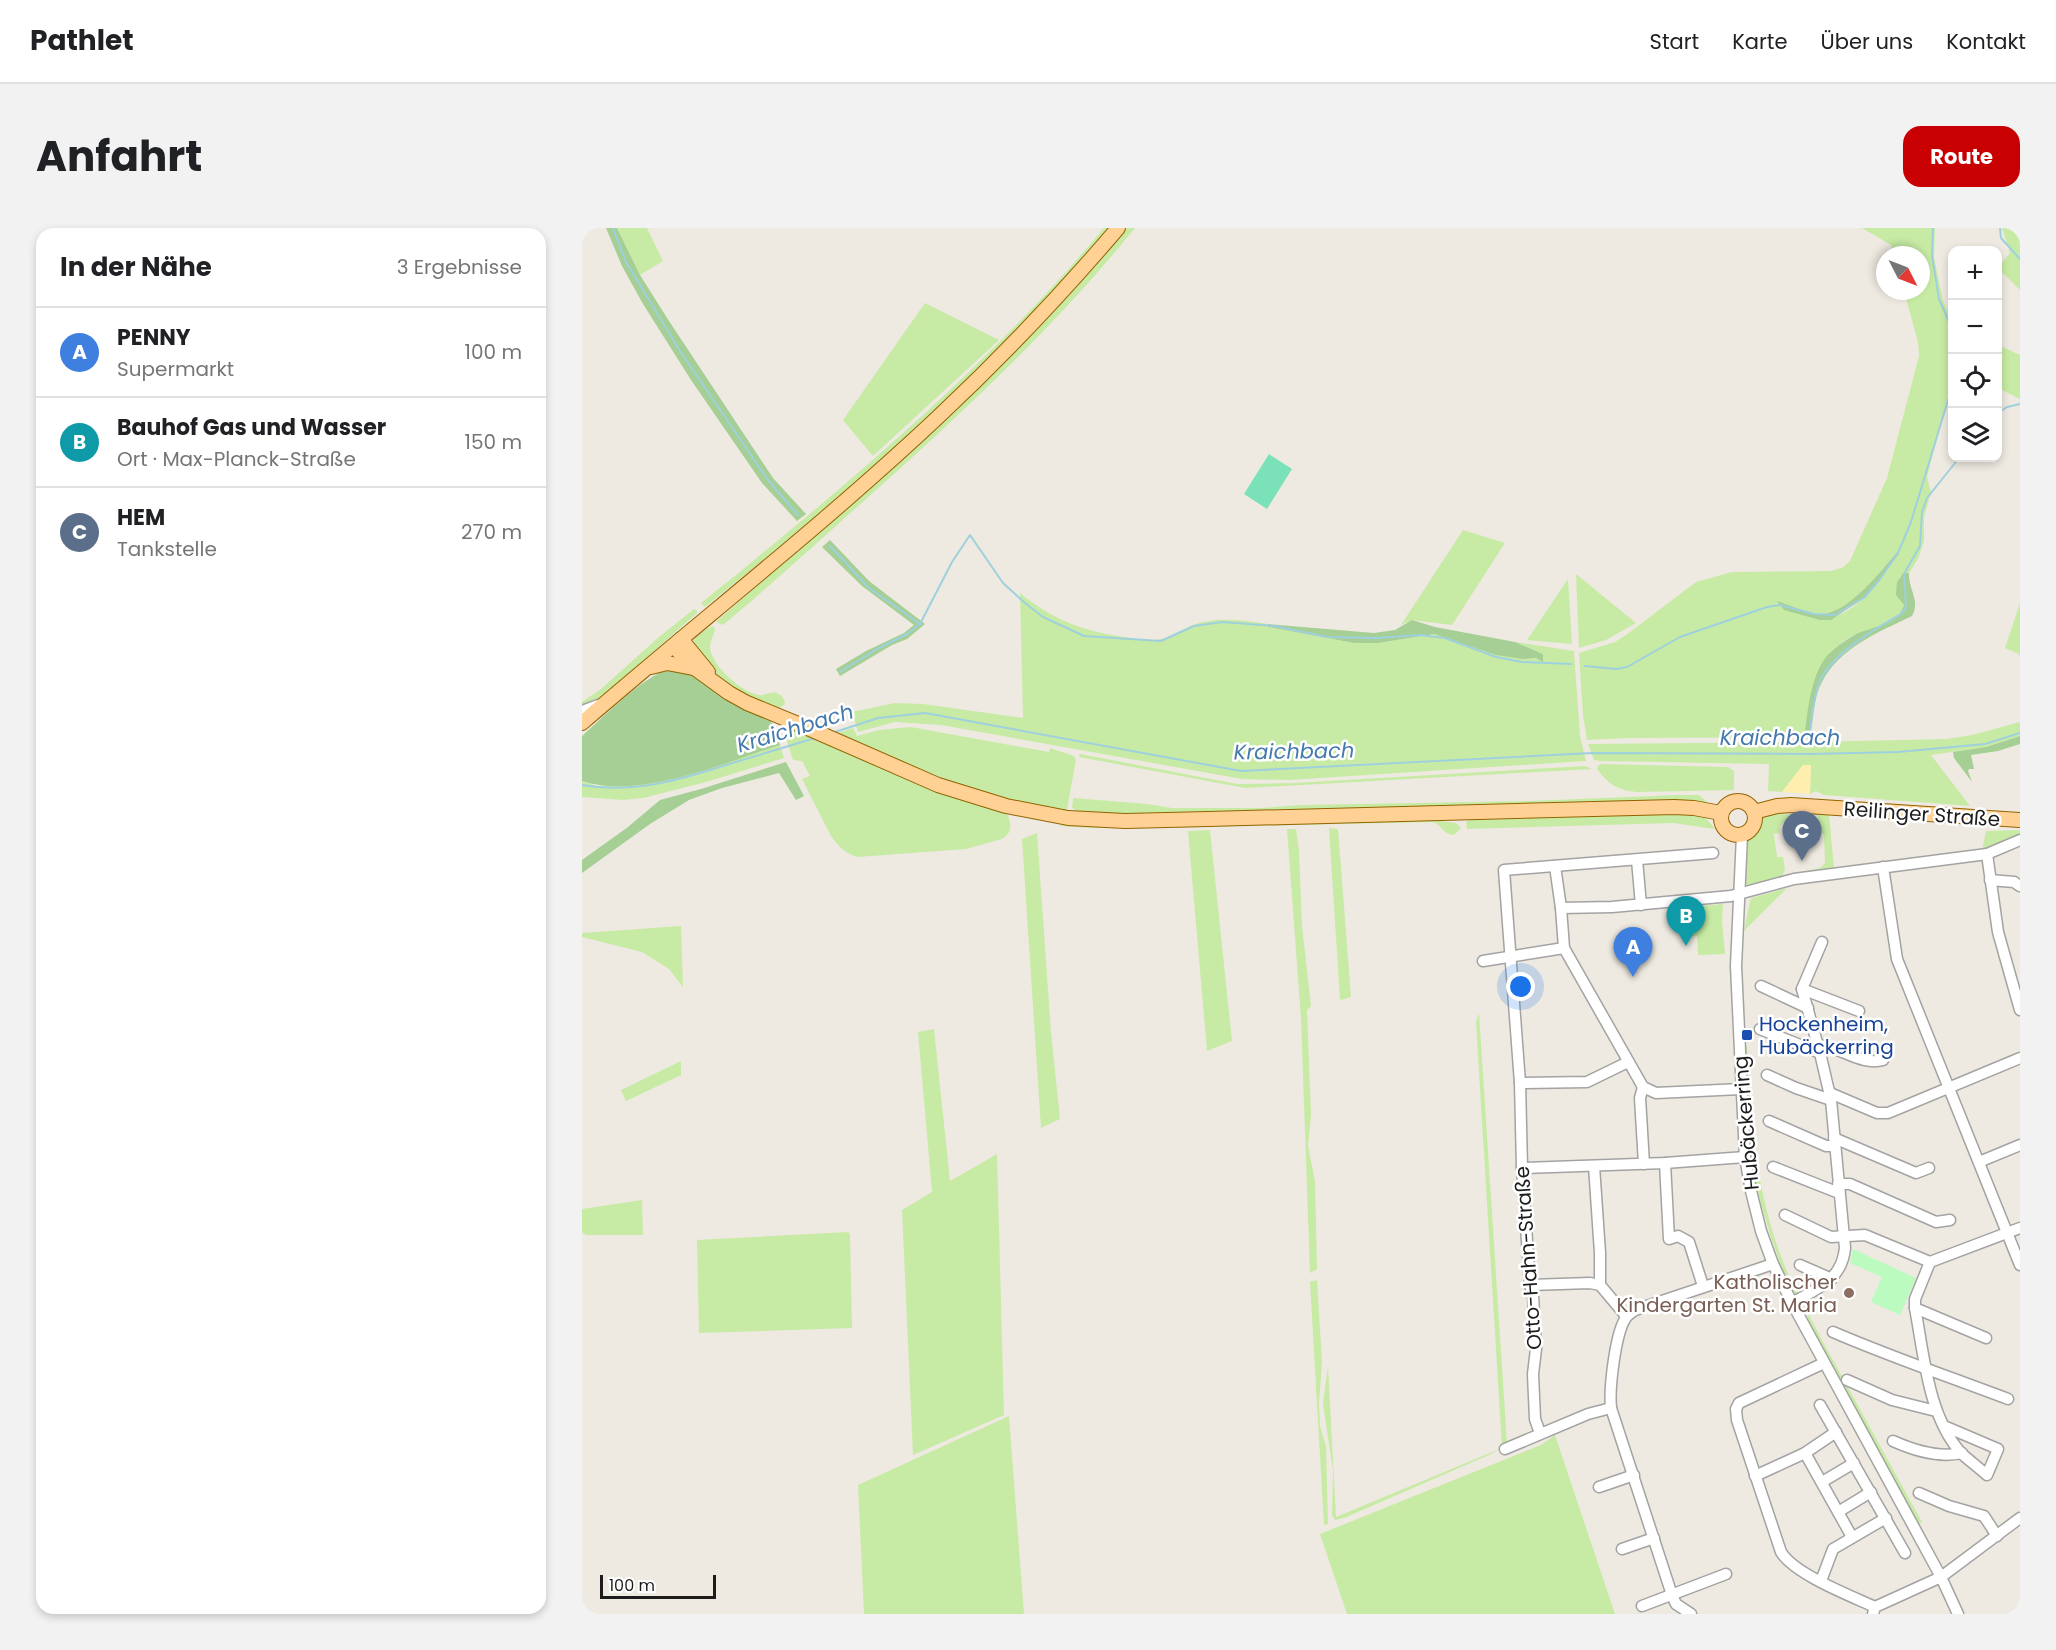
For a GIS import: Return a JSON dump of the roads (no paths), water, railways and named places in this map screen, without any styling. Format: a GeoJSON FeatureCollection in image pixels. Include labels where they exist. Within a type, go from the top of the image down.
{"type":"FeatureCollection","features":[{"type":"Feature","properties":{"kind":"main road"},"geometry":{"type":"LineString","coordinates":[[582,723],[851,495],[937,418],[1031,325],[1118,228]]}},
{"type":"Feature","properties":{"kind":"main road"},"geometry":{"type":"LineString","coordinates":[[679,640],[681,655],[693,668],[747,703],[938,786],[1006,806],[1068,818],[1125,821],[1674,807],[1721,813]]}},
{"type":"Feature","properties":{"kind":"main road"},"geometry":{"type":"LineString","coordinates":[[679,640],[720,687]]}},
{"type":"Feature","properties":{"kind":"main road"},"geometry":{"type":"LineString","coordinates":[[646,669],[667,663],[693,668]]}},
{"type":"Feature","properties":{"kind":"main road"},"geometry":{"type":"LineString","coordinates":[[1737,801],[1749,805],[1754,812],[1753,826],[1742,835],[1733,835],[1725,830],[1720,822],[1721,813],[1729,803],[1737,801]]}},
{"type":"Feature","properties":{"kind":"main road","name":"Reilinger Straße"},"geometry":{"type":"LineString","coordinates":[[1754,812],[1791,805],[2020,820]]}},
{"type":"Feature","properties":{"kind":"street"},"geometry":{"type":"LineString","coordinates":[[582,711],[607,702]]}},
{"type":"Feature","properties":{"kind":"street","name":"Hubäckerring"},"geometry":{"type":"LineString","coordinates":[[1742,835],[1736,966],[1745,1157],[1756,1211],[1773,1264],[1792,1303],[1941,1577],[1958,1614]]}},
{"type":"Feature","properties":{"kind":"street"},"geometry":{"type":"LineString","coordinates":[[1561,908],[1641,905],[1731,896],[1791,879],[1987,854],[2020,840]]}},
{"type":"Feature","properties":{"kind":"street"},"geometry":{"type":"LineString","coordinates":[[1713,853],[1555,866],[1564,948],[1643,1087],[1656,1094],[1741,1089]]}},
{"type":"Feature","properties":{"kind":"street"},"geometry":{"type":"LineString","coordinates":[[1987,854],[1998,932],[2020,1010]]}},
{"type":"Feature","properties":{"kind":"street"},"geometry":{"type":"LineString","coordinates":[[1636,860],[1641,905]]}},
{"type":"Feature","properties":{"kind":"street","name":"Otto-Hahn-Straße"},"geometry":{"type":"LineString","coordinates":[[1540,1434],[1535,1419],[1533,1374],[1536,1350],[1533,1295],[1530,1285],[1522,1168],[1520,1083],[1504,870],[1555,866]]}},
{"type":"Feature","properties":{"kind":"street"},"geometry":{"type":"LineString","coordinates":[[1883,867],[1898,959],[2020,1265]]}},
{"type":"Feature","properties":{"kind":"street"},"geometry":{"type":"LineString","coordinates":[[1990,880],[2014,882],[2020,886]]}},
{"type":"Feature","properties":{"kind":"street"},"geometry":{"type":"LineString","coordinates":[[1792,1303],[1832,1279],[1844,1259],[1830,1097],[1802,989],[1822,942]]}},
{"type":"Feature","properties":{"kind":"street"},"geometry":{"type":"LineString","coordinates":[[1484,961],[1564,948]]}},
{"type":"Feature","properties":{"kind":"street"},"geometry":{"type":"LineString","coordinates":[[1761,986],[1808,1008]]}},
{"type":"Feature","properties":{"kind":"street"},"geometry":{"type":"LineString","coordinates":[[1802,989],[1859,1011]]}},
{"type":"Feature","properties":{"kind":"street"},"geometry":{"type":"LineString","coordinates":[[1760,1029],[1819,1049],[1828,1046],[1872,1063],[1883,1060]]}},
{"type":"Feature","properties":{"kind":"street"},"geometry":{"type":"LineString","coordinates":[[1767,1075],[1796,1089],[1884,1114],[2020,1058]]}},
{"type":"Feature","properties":{"kind":"street"},"geometry":{"type":"LineString","coordinates":[[1520,1083],[1587,1082],[1628,1062]]}},
{"type":"Feature","properties":{"kind":"street"},"geometry":{"type":"LineString","coordinates":[[1643,1087],[1640,1098],[1644,1164]]}},
{"type":"Feature","properties":{"kind":"street"},"geometry":{"type":"LineString","coordinates":[[1769,1120],[1826,1146],[1834,1142],[1916,1173],[1929,1168]]}},
{"type":"Feature","properties":{"kind":"street"},"geometry":{"type":"LineString","coordinates":[[1979,1162],[2020,1145]]}},
{"type":"Feature","properties":{"kind":"street"},"geometry":{"type":"LineString","coordinates":[[1522,1168],[1665,1163],[1745,1157]]}},
{"type":"Feature","properties":{"kind":"street"},"geometry":{"type":"LineString","coordinates":[[1665,1163],[1669,1239],[1678,1236],[1689,1242],[1703,1286]]}},
{"type":"Feature","properties":{"kind":"street"},"geometry":{"type":"LineString","coordinates":[[1594,1166],[1600,1285]]}},
{"type":"Feature","properties":{"kind":"street"},"geometry":{"type":"LineString","coordinates":[[1773,1167],[1839,1189],[1850,1184],[1936,1222],[1950,1220]]}},
{"type":"Feature","properties":{"kind":"street"},"geometry":{"type":"LineString","coordinates":[[1785,1215],[1831,1237],[1865,1235],[1930,1262],[2020,1228]]}},
{"type":"Feature","properties":{"kind":"street"},"geometry":{"type":"LineString","coordinates":[[1930,1262],[1915,1299],[1936,1411],[1944,1426],[1962,1453],[1987,1475],[1998,1449],[1944,1426]]}},
{"type":"Feature","properties":{"kind":"street"},"geometry":{"type":"LineString","coordinates":[[1691,1614],[1676,1604],[1672,1595],[1611,1408],[1610,1384],[1621,1329],[1626,1316],[1635,1310],[1773,1264]]}},
{"type":"Feature","properties":{"kind":"street"},"geometry":{"type":"LineString","coordinates":[[1800,1265],[1832,1279]]}},
{"type":"Feature","properties":{"kind":"street"},"geometry":{"type":"LineString","coordinates":[[1530,1285],[1590,1283],[1600,1285],[1626,1316]]}},
{"type":"Feature","properties":{"kind":"street"},"geometry":{"type":"LineString","coordinates":[[1916,1308],[1986,1338]]}},
{"type":"Feature","properties":{"kind":"street"},"geometry":{"type":"LineString","coordinates":[[1833,1332],[2008,1399]]}},
{"type":"Feature","properties":{"kind":"street"},"geometry":{"type":"LineString","coordinates":[[1824,1363],[1739,1403],[1736,1409],[1737,1420],[1755,1476],[1781,1552],[1786,1559],[1874,1610],[1941,1577],[2020,1518]]}},
{"type":"Feature","properties":{"kind":"street"},"geometry":{"type":"LineString","coordinates":[[1847,1380],[1892,1400],[1936,1411]]}},
{"type":"Feature","properties":{"kind":"street"},"geometry":{"type":"LineString","coordinates":[[1820,1405],[1905,1553]]}},
{"type":"Feature","properties":{"kind":"street"},"geometry":{"type":"LineString","coordinates":[[1505,1449],[1588,1414],[1611,1408]]}},
{"type":"Feature","properties":{"kind":"street"},"geometry":{"type":"LineString","coordinates":[[1755,1476],[1805,1453],[1836,1432]]}},
{"type":"Feature","properties":{"kind":"street"},"geometry":{"type":"LineString","coordinates":[[1893,1441],[1948,1456],[1962,1453]]}},
{"type":"Feature","properties":{"kind":"street"},"geometry":{"type":"LineString","coordinates":[[1805,1453],[1851,1537]]}},
{"type":"Feature","properties":{"kind":"street"},"geometry":{"type":"LineString","coordinates":[[1822,1482],[1854,1463]]}},
{"type":"Feature","properties":{"kind":"street"},"geometry":{"type":"LineString","coordinates":[[1599,1487],[1634,1475]]}},
{"type":"Feature","properties":{"kind":"street"},"geometry":{"type":"LineString","coordinates":[[1838,1512],[1871,1492]]}},
{"type":"Feature","properties":{"kind":"street"},"geometry":{"type":"LineString","coordinates":[[1919,1493],[1949,1506],[1984,1516],[1997,1536]]}},
{"type":"Feature","properties":{"kind":"street"},"geometry":{"type":"LineString","coordinates":[[1821,1581],[1833,1550],[1851,1537],[1886,1518]]}},
{"type":"Feature","properties":{"kind":"street"},"geometry":{"type":"LineString","coordinates":[[1622,1549],[1654,1538]]}},
{"type":"Feature","properties":{"kind":"street"},"geometry":{"type":"LineString","coordinates":[[1642,1606],[1726,1574]]}},
{"type":"Feature","properties":{"kind":"waterway"},"geometry":{"type":"LineString","coordinates":[[613,228],[626,262],[680,351],[768,480],[798,515]]}},
{"type":"Feature","properties":{"kind":"waterway"},"geometry":{"type":"LineString","coordinates":[[1933,228],[1932,255],[1939,299],[1948,320]]}},
{"type":"Feature","properties":{"kind":"waterway"},"geometry":{"type":"LineString","coordinates":[[2000,228],[2001,238],[2020,259]]}},
{"type":"Feature","properties":{"kind":"waterway"},"geometry":{"type":"LineString","coordinates":[[1585,666],[1616,669],[1627,667],[1680,637],[1767,607],[1780,605],[1814,614],[1835,615],[1865,597],[1898,553],[1911,522],[1948,400]]}},
{"type":"Feature","properties":{"kind":"waterway"},"geometry":{"type":"LineString","coordinates":[[2002,410],[2020,404]]}},
{"type":"Feature","properties":{"kind":"waterway"},"geometry":{"type":"LineString","coordinates":[[1810,732],[1818,686],[1831,664],[1853,644],[1901,614],[1906,608],[1904,574],[1920,546],[1922,512],[1927,498],[1956,462]]}},
{"type":"Feature","properties":{"kind":"waterway"},"geometry":{"type":"LineString","coordinates":[[920,624],[952,562],[970,535],[1003,583],[1025,603],[1043,617],[1084,636],[1161,641],[1194,626],[1222,622],[1274,626],[1327,637],[1376,638],[1420,635],[1445,638],[1496,657],[1522,662],[1571,664]]}},
{"type":"Feature","properties":{"kind":"waterway"},"geometry":{"type":"LineString","coordinates":[[830,546],[869,588],[920,624],[907,634],[840,672]]}},
{"type":"Feature","properties":{"kind":"waterway","name":"Kraichbach"},"geometry":{"type":"LineString","coordinates":[[832,733],[878,718],[925,713],[1241,771],[1592,753],[1898,752],[1985,744],[2020,733]]}},
{"type":"Feature","properties":{"kind":"waterway","name":"Kraichbach"},"geometry":{"type":"LineString","coordinates":[[582,785],[619,788],[656,784],[691,776],[815,738]]}},
{"type":"Feature","properties":{"kind":"place","name":"HEM"},"geometry":{"type":"Point","coordinates":[1802,861]}},
{"type":"Feature","properties":{"kind":"place","name":"Bauhof Gas und Wasser"},"geometry":{"type":"Point","coordinates":[1686,946]}},
{"type":"Feature","properties":{"kind":"place","name":"PENNY"},"geometry":{"type":"Point","coordinates":[1633,977]}},
{"type":"Feature","properties":{"kind":"place","name":"Hockenheim, Hubäckerring"},"geometry":{"type":"Point","coordinates":[1747,1035]}},
{"type":"Feature","properties":{"kind":"place","name":"Katholischer Kindergarten St. Maria"},"geometry":{"type":"Point","coordinates":[1849,1293]}}]}
